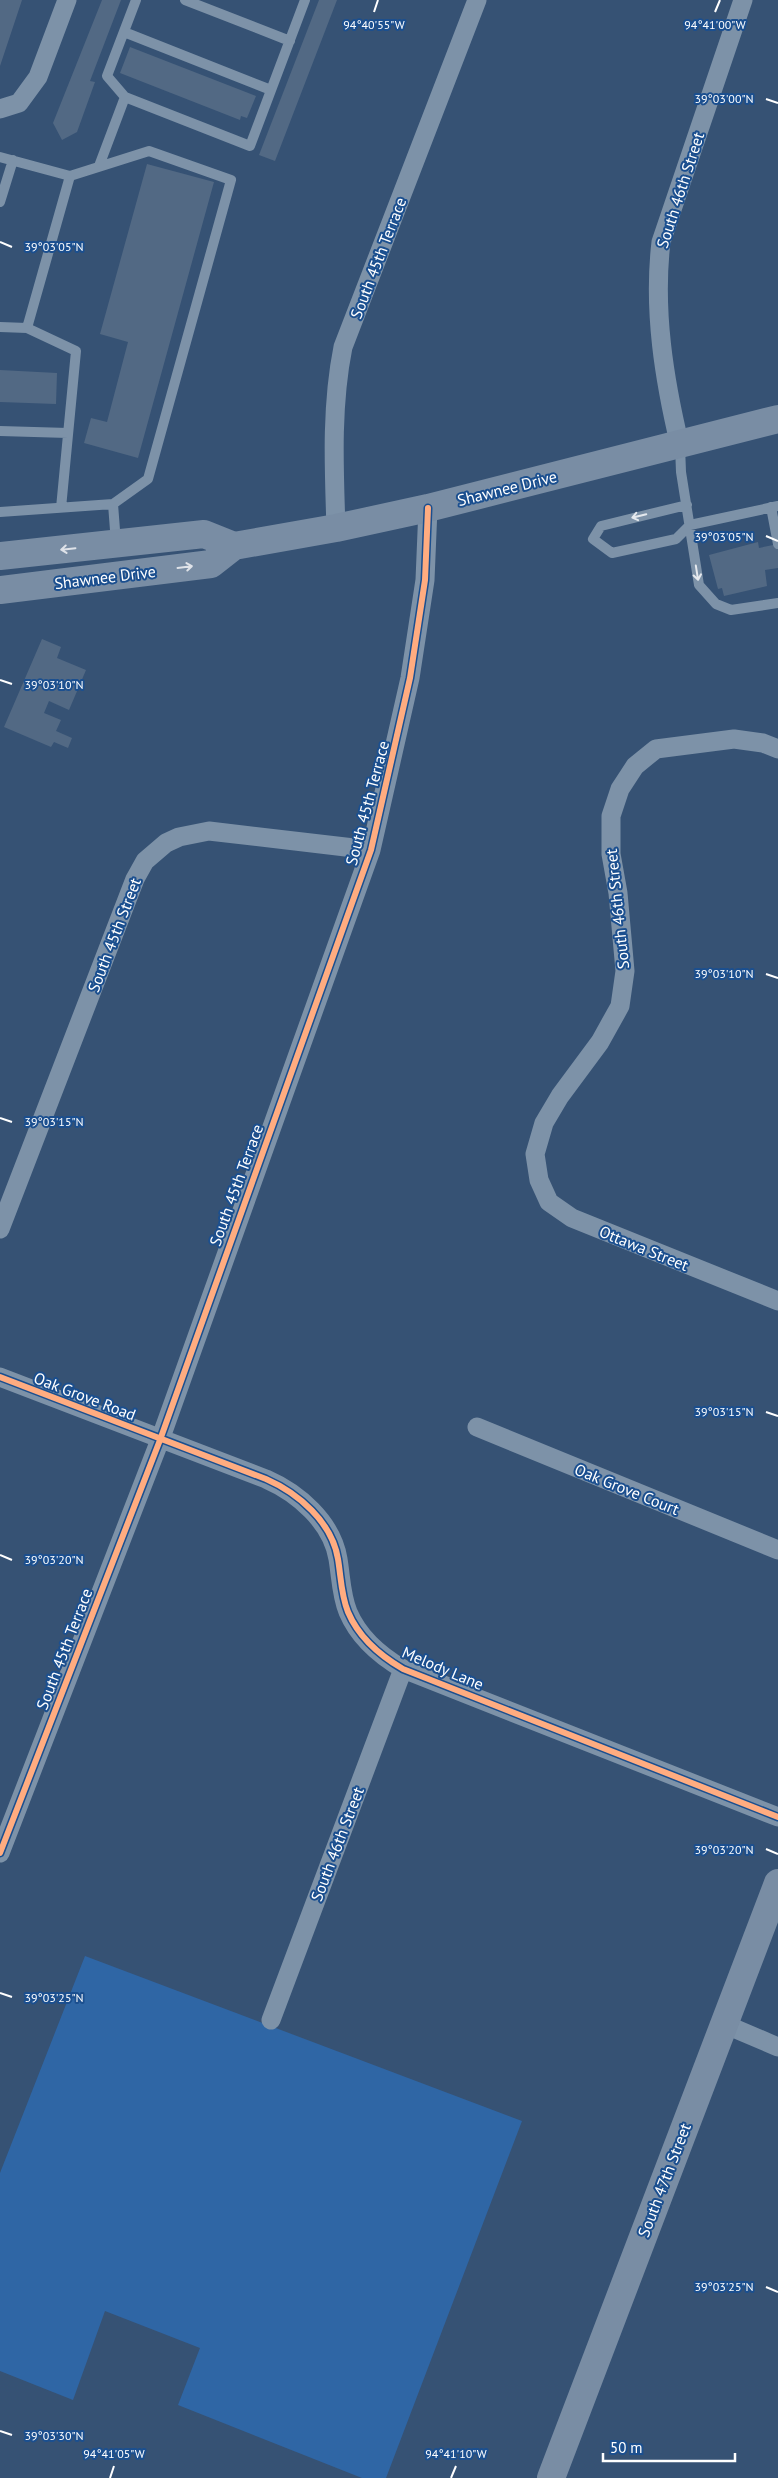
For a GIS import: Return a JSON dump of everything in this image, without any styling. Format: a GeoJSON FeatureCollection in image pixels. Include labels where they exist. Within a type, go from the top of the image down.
{"type":"FeatureCollection","features":[{"type":"Feature","properties":{"kind":"main road","name":"Shawnee Drive"},"geometry":{"type":"LineString","coordinates":[[0,590],[211,564],[234,546],[336,528],[428,508],[777,423]]}},
{"type":"Feature","properties":{"kind":"main road","name":"Shawnee Drive"},"geometry":{"type":"LineString","coordinates":[[0,556],[204,534],[234,546]]}},
{"type":"Feature","properties":{"kind":"main road"},"geometry":{"type":"LineString","coordinates":[[116,544],[120,575]]}},
{"type":"Feature","properties":{"kind":"main road","name":"South 47th Street"},"geometry":{"type":"LineString","coordinates":[[551,2478],[778,1882]]}},
{"type":"Feature","properties":{"kind":"street"},"geometry":{"type":"LineString","coordinates":[[0,109],[19,103],[38,78],[67,0]]}},
{"type":"Feature","properties":{"kind":"street","name":"South 45th Terrace"},"geometry":{"type":"LineString","coordinates":[[336,528],[335,406],[343,347],[478,0]]}},
{"type":"Feature","properties":{"kind":"street","name":"South 46th Street"},"geometry":{"type":"LineString","coordinates":[[680,446],[670,404],[659,325],[657,277],[662,242],[743,0]]}},
{"type":"Feature","properties":{"kind":"street","name":"South 45th Terrace"},"geometry":{"type":"LineString","coordinates":[[0,1853],[160,1440],[371,850],[410,678],[425,580],[428,508]]}},
{"type":"Feature","properties":{"kind":"street","name":"South 46th Street"},"geometry":{"type":"LineString","coordinates":[[537,1166],[535,1154],[544,1123],[560,1096],[600,1042],[620,1006],[625,971],[618,893],[611,854],[611,816],[620,789],[635,766],[656,749],[734,739],[763,743],[778,749]]}},
{"type":"Feature","properties":{"kind":"street","name":"South 45th Street"},"geometry":{"type":"LineString","coordinates":[[0,1229],[135,879],[145,861],[166,843],[179,837],[209,831],[371,850]]}},
{"type":"Feature","properties":{"kind":"street","name":"Ottawa Street"},"geometry":{"type":"LineString","coordinates":[[537,1166],[539,1180],[549,1202],[572,1218],[777,1298]]}},
{"type":"Feature","properties":{"kind":"street","name":"Oak Grove Road"},"geometry":{"type":"LineString","coordinates":[[0,1377],[160,1440]]}},
{"type":"Feature","properties":{"kind":"street","name":"Oak Grove Court"},"geometry":{"type":"LineString","coordinates":[[476,1427],[778,1550]]}},
{"type":"Feature","properties":{"kind":"street","name":"Melody Lane"},"geometry":{"type":"LineString","coordinates":[[160,1440],[282,1486],[310,1509],[330,1535],[338,1557],[341,1588],[352,1621],[364,1638],[377,1651],[403,1669],[778,1817]]}},
{"type":"Feature","properties":{"kind":"street","name":"South 46th Street"},"geometry":{"type":"LineString","coordinates":[[271,2020],[403,1669]]}},
{"type":"Feature","properties":{"kind":"street"},"geometry":{"type":"LineString","coordinates":[[724,2024],[778,2047]]}},
{"type":"Feature","properties":{"kind":"lane"},"geometry":{"type":"LineString","coordinates":[[136,0],[107,76],[125,97],[250,146],[306,0]]}},
{"type":"Feature","properties":{"kind":"lane"},"geometry":{"type":"LineString","coordinates":[[185,0],[290,41]]}},
{"type":"Feature","properties":{"kind":"lane"},"geometry":{"type":"LineString","coordinates":[[124,32],[271,90]]}},
{"type":"Feature","properties":{"kind":"lane"},"geometry":{"type":"LineString","coordinates":[[99,166],[125,97]]}},
{"type":"Feature","properties":{"kind":"lane"},"geometry":{"type":"LineString","coordinates":[[0,156],[70,176],[149,151],[231,180],[148,479],[113,504],[0,512]]}},
{"type":"Feature","properties":{"kind":"lane"},"geometry":{"type":"LineString","coordinates":[[0,202],[13,160]]}},
{"type":"Feature","properties":{"kind":"lane"},"geometry":{"type":"LineString","coordinates":[[27,328],[70,176]]}},
{"type":"Feature","properties":{"kind":"lane"},"geometry":{"type":"LineString","coordinates":[[0,327],[27,328],[76,351],[61,508]]}},
{"type":"Feature","properties":{"kind":"lane"},"geometry":{"type":"LineString","coordinates":[[0,431],[68,433]]}},
{"type":"Feature","properties":{"kind":"lane"},"geometry":{"type":"LineString","coordinates":[[680,446],[681,472],[699,584],[716,604],[731,610],[778,603]]}},
{"type":"Feature","properties":{"kind":"lane"},"geometry":{"type":"LineString","coordinates":[[113,504],[116,544]]}},
{"type":"Feature","properties":{"kind":"lane"},"geometry":{"type":"LineString","coordinates":[[686,505],[601,526],[593,539],[612,553],[676,539],[690,525],[774,507],[778,544]]}},
{"type":"Feature","properties":{"kind":"shaded area"},"geometry":{"type":"Polygon","coordinates":[[[85,1956],[522,2121],[386,2478],[362,2478],[178,2405],[200,2348],[105,2311],[73,2400],[0,2371],[0,2173],[85,1956]]]}},
{"type":"Feature","properties":{"kind":"building"},"geometry":{"type":"Polygon","coordinates":[[[0,0],[22,0],[0,66],[0,0]]]}},
{"type":"Feature","properties":{"kind":"building"},"geometry":{"type":"Polygon","coordinates":[[[102,0],[121,0],[90,81],[95,82],[77,132],[62,140],[53,123],[102,0]]]}},
{"type":"Feature","properties":{"kind":"building"},"geometry":{"type":"Polygon","coordinates":[[[319,0],[337,0],[275,161],[259,155],[319,0]]]}},
{"type":"Feature","properties":{"kind":"building"},"geometry":{"type":"Polygon","coordinates":[[[130,47],[256,96],[247,118],[241,116],[240,120],[120,73],[130,47]]]}},
{"type":"Feature","properties":{"kind":"building"},"geometry":{"type":"Polygon","coordinates":[[[147,164],[214,182],[138,458],[84,443],[91,418],[107,422],[128,342],[100,334],[147,164]]]}},
{"type":"Feature","properties":{"kind":"building"},"geometry":{"type":"Polygon","coordinates":[[[0,370],[57,373],[56,404],[0,402],[0,370]]]}},
{"type":"Feature","properties":{"kind":"building"},"geometry":{"type":"Polygon","coordinates":[[[758,542],[759,548],[778,544],[778,568],[765,570],[767,586],[724,596],[722,588],[718,589],[709,555],[758,542]]]}},
{"type":"Feature","properties":{"kind":"building"},"geometry":{"type":"Polygon","coordinates":[[[42,639],[61,647],[57,658],[86,670],[69,710],[49,701],[44,713],[61,720],[56,731],[72,738],[68,748],[54,742],[51,747],[4,727],[42,639]]]}},
{"type":"Feature","properties":{"kind":"cycle path"},"geometry":{"type":"LineString","coordinates":[[0,1853],[160,1440],[371,850],[410,678],[425,580],[428,508]]}},
{"type":"Feature","properties":{"kind":"cycle path"},"geometry":{"type":"LineString","coordinates":[[0,1377],[266,1479],[290,1492],[312,1510],[329,1533],[338,1559],[346,1606],[358,1630],[378,1652],[403,1669],[778,1817]]}}]}
